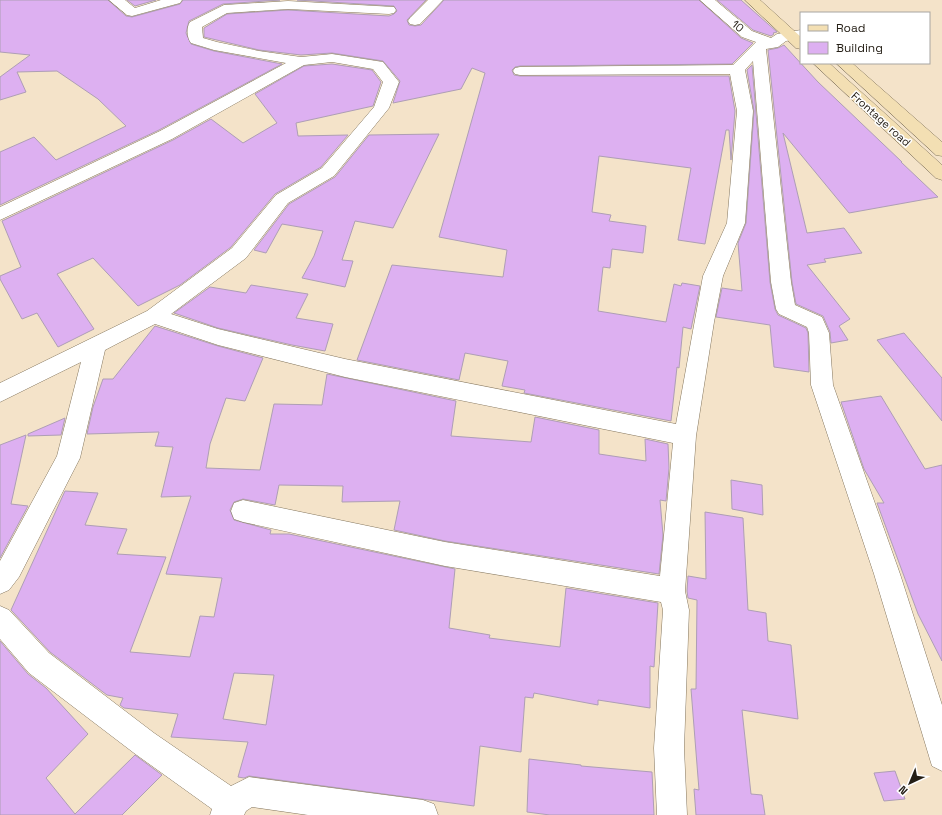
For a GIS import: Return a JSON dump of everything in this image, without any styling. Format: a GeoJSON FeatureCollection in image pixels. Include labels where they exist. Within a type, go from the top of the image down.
{"type":"FeatureCollection","features":[{"type":"Feature","properties":{"kind":"main road"},"geometry":{"type":"LineString","coordinates":[[752,0],[796,35]]}},
{"type":"Feature","properties":{"kind":"main road","name":"Frontage road"},"geometry":{"type":"LineString","coordinates":[[821,64],[942,174]]}},
{"type":"Feature","properties":{"kind":"main road"},"geometry":{"type":"LineString","coordinates":[[844,64],[942,151]]}},
{"type":"Feature","properties":{"kind":"street"},"geometry":{"type":"LineString","coordinates":[[116,0],[132,12],[135,12],[175,0]]}},
{"type":"Feature","properties":{"kind":"street"},"geometry":{"type":"LineString","coordinates":[[415,21],[436,0]]}},
{"type":"Feature","properties":{"kind":"street","name":"10"},"geometry":{"type":"LineString","coordinates":[[707,0],[747,34],[766,45]]}},
{"type":"Feature","properties":{"kind":"street"},"geometry":{"type":"LineString","coordinates":[[0,393],[154,316],[239,253],[282,199],[328,172],[381,108],[390,82],[378,65],[332,58],[301,61],[259,55],[214,46],[196,40],[195,25],[224,4],[288,2],[390,10]]}},
{"type":"Feature","properties":{"kind":"street"},"geometry":{"type":"LineString","coordinates":[[520,72],[737,69],[766,45],[782,37],[796,35]]}},
{"type":"Feature","properties":{"kind":"street"},"geometry":{"type":"LineString","coordinates":[[766,45],[780,282],[786,309],[816,322],[819,333],[822,384],[887,574],[933,721],[942,756]]}},
{"type":"Feature","properties":{"kind":"street"},"geometry":{"type":"LineString","coordinates":[[0,214],[166,135],[301,61]]}},
{"type":"Feature","properties":{"kind":"street"},"geometry":{"type":"LineString","coordinates":[[672,815],[669,748],[676,610],[672,591],[684,436],[713,276],[736,223],[745,111],[737,69]]}},
{"type":"Feature","properties":{"kind":"street"},"geometry":{"type":"LineString","coordinates":[[154,316],[218,337],[345,368],[684,436]]}},
{"type":"Feature","properties":{"kind":"street"},"geometry":{"type":"LineString","coordinates":[[0,581],[10,568],[68,458],[96,345]]}},
{"type":"Feature","properties":{"kind":"street"},"geometry":{"type":"LineString","coordinates":[[243,511],[445,554],[672,591]]}},
{"type":"Feature","properties":{"kind":"street"},"geometry":{"type":"LineString","coordinates":[[0,620],[39,662],[229,810],[234,801],[249,792],[423,815]]}},
{"type":"Feature","properties":{"kind":"building"},"geometry":{"type":"Polygon","coordinates":[[[0,0],[108,0],[126,16],[132,17],[180,4],[183,0],[280,0],[223,4],[189,21],[186,33],[191,44],[214,51],[282,64],[159,130],[0,205],[0,152],[34,137],[56,160],[126,126],[98,99],[57,71],[17,72],[26,92],[0,100],[0,77],[30,55],[0,52],[0,0]]]}},
{"type":"Feature","properties":{"kind":"building"},"geometry":{"type":"Polygon","coordinates":[[[127,0],[156,0],[135,6],[127,0]]]}},
{"type":"Feature","properties":{"kind":"building"},"geometry":{"type":"Polygon","coordinates":[[[297,0],[426,0],[407,20],[409,25],[415,26],[421,25],[444,0],[699,0],[741,38],[753,43],[732,64],[520,66],[515,67],[512,70],[514,75],[520,76],[729,76],[735,111],[731,160],[729,130],[726,130],[705,244],[678,240],[691,168],[599,156],[592,212],[611,215],[609,221],[646,226],[643,253],[612,249],[610,268],[603,267],[598,311],[666,322],[674,284],[681,286],[682,283],[700,286],[691,329],[683,327],[679,368],[677,367],[671,421],[524,393],[525,390],[502,386],[508,361],[465,353],[459,380],[357,360],[392,265],[503,277],[507,250],[439,237],[485,73],[472,68],[461,89],[393,103],[400,81],[383,61],[332,53],[301,55],[259,50],[204,37],[204,28],[227,14],[288,10],[389,16],[397,11],[394,6],[297,0]]]}},
{"type":"Feature","properties":{"kind":"building"},"geometry":{"type":"Polygon","coordinates":[[[717,0],[741,0],[777,32],[773,33],[774,34],[771,36],[753,30],[717,0]]]}},
{"type":"Feature","properties":{"kind":"building"},"geometry":{"type":"Polygon","coordinates":[[[784,45],[818,82],[938,197],[849,213],[783,133],[807,233],[844,228],[862,253],[824,259],[826,262],[807,265],[850,319],[839,326],[848,340],[831,343],[830,332],[823,316],[796,304],[792,282],[768,50],[784,45]]]}},
{"type":"Feature","properties":{"kind":"building"},"geometry":{"type":"Polygon","coordinates":[[[332,64],[372,70],[381,82],[373,106],[296,123],[298,136],[348,135],[321,167],[275,194],[231,247],[180,285],[138,306],[93,258],[57,274],[94,329],[58,347],[37,313],[22,319],[0,279],[0,276],[21,267],[2,221],[173,140],[211,119],[243,143],[277,123],[255,94],[304,66],[332,64]]]}},
{"type":"Feature","properties":{"kind":"building"},"geometry":{"type":"Polygon","coordinates":[[[752,65],[770,282],[775,309],[778,315],[806,328],[808,333],[809,372],[774,367],[770,325],[716,317],[722,288],[742,291],[738,243],[746,223],[754,111],[747,70],[752,65]]]}},
{"type":"Feature","properties":{"kind":"building"},"geometry":{"type":"Polygon","coordinates":[[[439,134],[393,228],[355,221],[342,260],[353,261],[345,287],[302,278],[314,256],[323,231],[282,224],[266,253],[254,250],[289,204],[335,177],[369,135],[439,134]]]}},
{"type":"Feature","properties":{"kind":"building"},"geometry":{"type":"Polygon","coordinates":[[[251,285],[308,294],[296,318],[333,324],[325,351],[218,328],[174,313],[210,287],[246,293],[251,285]]]}},
{"type":"Feature","properties":{"kind":"building"},"geometry":{"type":"Polygon","coordinates":[[[155,326],[218,346],[263,358],[245,401],[226,398],[210,444],[206,468],[260,470],[274,404],[322,405],[327,374],[456,401],[451,436],[531,442],[535,417],[599,430],[599,454],[646,461],[645,439],[668,444],[669,468],[666,501],[660,500],[663,535],[659,574],[445,541],[394,530],[400,501],[342,502],[343,486],[279,485],[275,505],[243,499],[234,502],[230,510],[234,520],[271,530],[270,534],[289,534],[455,569],[449,628],[490,635],[489,638],[560,647],[566,588],[658,603],[654,667],[650,666],[650,708],[598,700],[598,705],[534,693],[533,698],[525,697],[521,752],[480,746],[474,806],[249,776],[244,778],[238,777],[248,742],[171,737],[178,714],[124,708],[120,705],[123,698],[107,695],[50,652],[11,610],[65,491],[98,493],[85,525],[127,529],[117,554],[166,557],[130,652],[190,657],[200,616],[214,617],[222,578],[166,574],[191,496],[161,497],[173,447],[155,446],[159,432],[87,434],[93,407],[103,379],[113,379],[155,326]],[[234,673],[223,719],[266,725],[274,675],[234,673]]]}},
{"type":"Feature","properties":{"kind":"building"},"geometry":{"type":"Polygon","coordinates":[[[904,333],[942,378],[942,421],[877,340],[904,333]]]}},
{"type":"Feature","properties":{"kind":"building"},"geometry":{"type":"Polygon","coordinates":[[[881,396],[925,469],[942,465],[942,661],[918,614],[877,503],[884,503],[864,469],[841,402],[881,396]]]}},
{"type":"Feature","properties":{"kind":"building"},"geometry":{"type":"Polygon","coordinates":[[[65,418],[61,435],[28,436],[28,434],[65,418]]]}},
{"type":"Feature","properties":{"kind":"building"},"geometry":{"type":"Polygon","coordinates":[[[26,435],[11,504],[28,506],[0,558],[0,445],[26,435]]]}},
{"type":"Feature","properties":{"kind":"building"},"geometry":{"type":"Polygon","coordinates":[[[731,480],[762,485],[763,515],[732,509],[731,480]]]}},
{"type":"Feature","properties":{"kind":"building"},"geometry":{"type":"Polygon","coordinates":[[[705,512],[743,518],[748,610],[766,613],[768,641],[791,645],[798,719],[742,710],[751,794],[762,795],[765,815],[696,815],[694,789],[699,790],[691,689],[696,689],[697,600],[688,598],[687,591],[688,576],[706,579],[705,512]]]}},
{"type":"Feature","properties":{"kind":"building"},"geometry":{"type":"Polygon","coordinates":[[[0,641],[28,674],[46,688],[88,734],[46,778],[75,814],[135,755],[162,775],[122,815],[0,815],[0,641]]]}},
{"type":"Feature","properties":{"kind":"building"},"geometry":{"type":"Polygon","coordinates":[[[529,759],[581,766],[652,772],[654,815],[550,815],[527,812],[529,759]]]}},
{"type":"Feature","properties":{"kind":"building"},"geometry":{"type":"Polygon","coordinates":[[[895,771],[905,799],[884,801],[874,773],[895,771]]]}}]}
